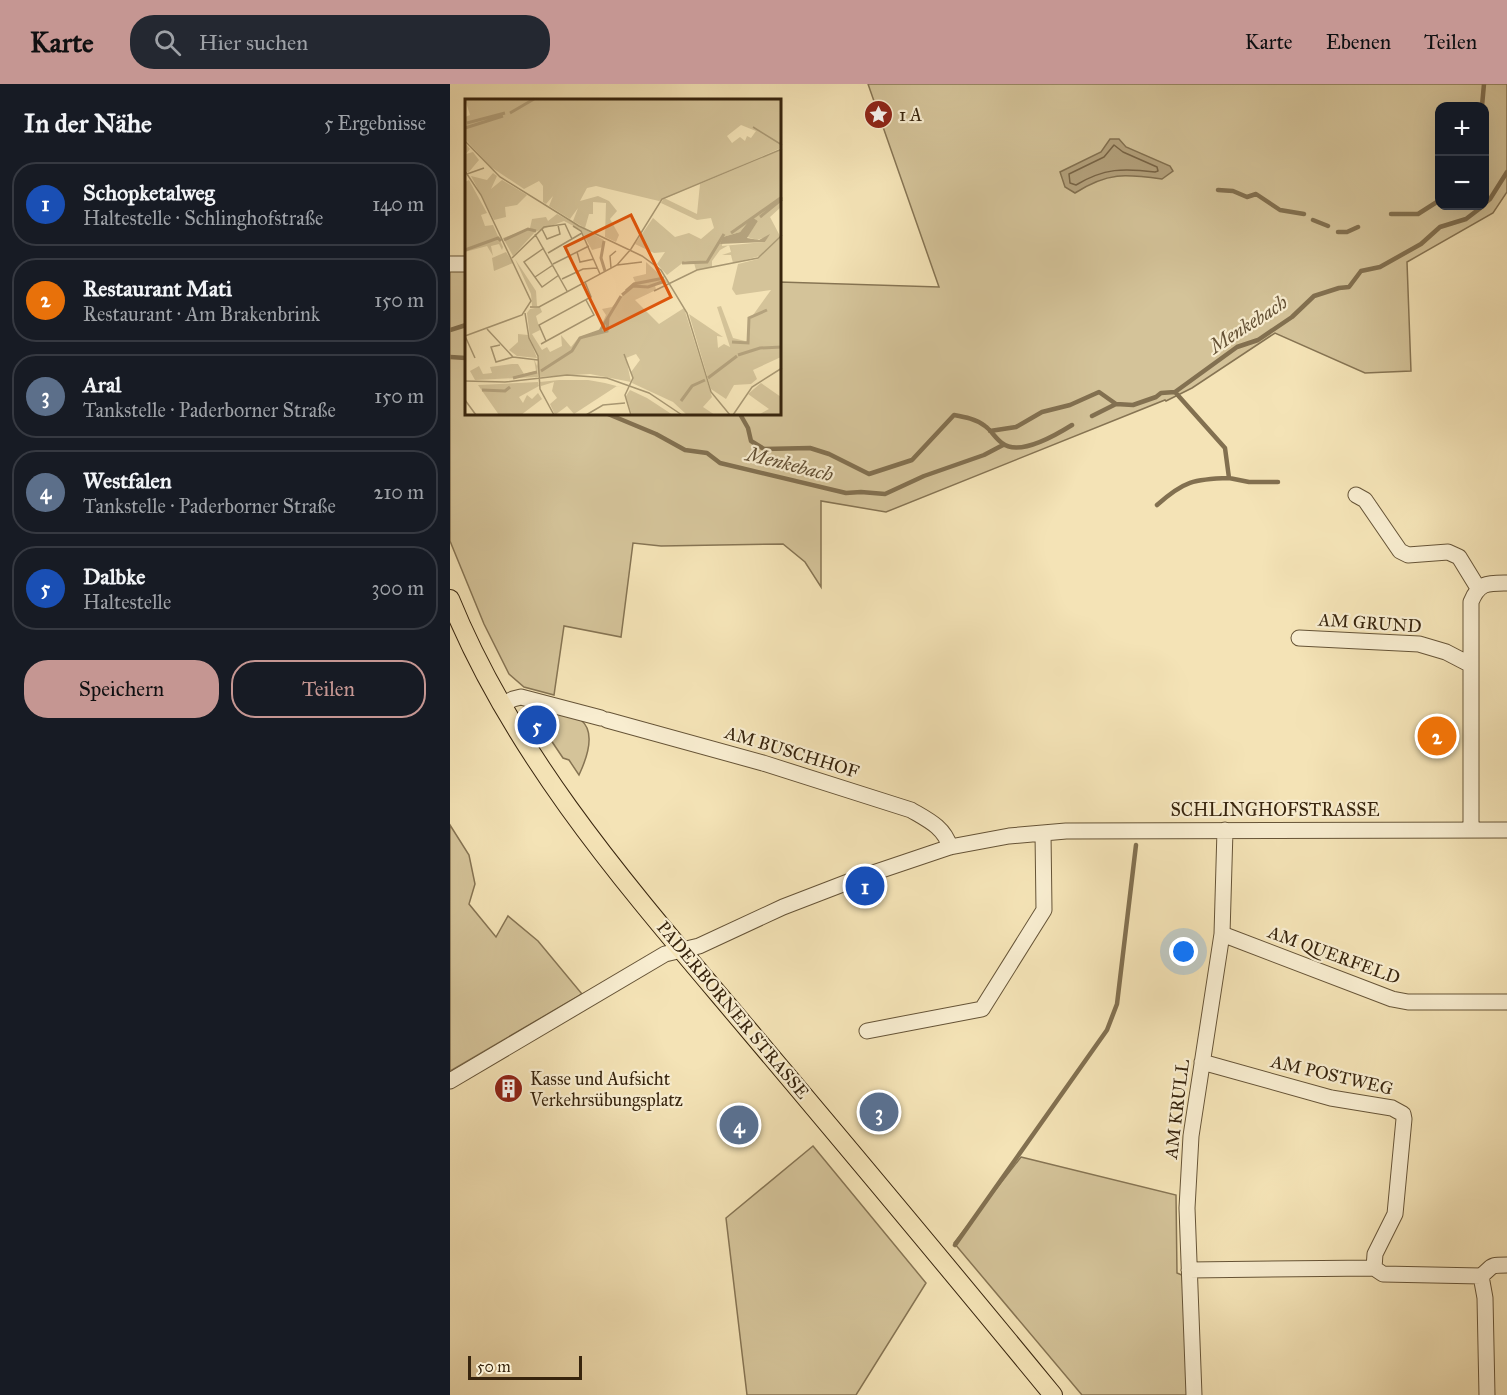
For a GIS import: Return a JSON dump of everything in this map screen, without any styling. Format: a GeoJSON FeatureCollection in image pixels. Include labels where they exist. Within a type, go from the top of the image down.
{"type":"FeatureCollection","features":[{"type":"Feature","properties":{"kind":"main road","name":"PADERBORNER STRASSE"},"geometry":{"type":"LineString","coordinates":[[450,599],[501,705],[566,804],[682,950],[1053,1395]]}},
{"type":"Feature","properties":{"kind":"street"},"geometry":{"type":"LineString","coordinates":[[1356,495],[1365,500],[1400,551],[1408,555],[1448,552],[1460,557],[1478,588]]}},
{"type":"Feature","properties":{"kind":"street"},"geometry":{"type":"LineString","coordinates":[[1471,829],[1471,602],[1478,588],[1492,583],[1507,583]]}},
{"type":"Feature","properties":{"kind":"street","name":"AM GRUND"},"geometry":{"type":"LineString","coordinates":[[1299,638],[1419,644],[1446,652],[1471,665]]}},
{"type":"Feature","properties":{"kind":"street","name":"AM BUSCHHOF"},"geometry":{"type":"LineString","coordinates":[[501,705],[521,697],[763,763],[911,810],[942,830],[950,847]]}},
{"type":"Feature","properties":{"kind":"street","name":"SCHLINGHOFSTRASSE"},"geometry":{"type":"LineString","coordinates":[[450,1081],[664,954],[711,941],[783,907],[850,881],[950,847],[980,840],[1043,833],[1225,830],[1507,830]]}},
{"type":"Feature","properties":{"kind":"street","name":"AM KRULL"},"geometry":{"type":"LineString","coordinates":[[1194,1395],[1187,1208],[1191,1136],[1222,934],[1225,830]]}},
{"type":"Feature","properties":{"kind":"street"},"geometry":{"type":"LineString","coordinates":[[867,1031],[982,1009],[1044,910],[1043,833]]}},
{"type":"Feature","properties":{"kind":"street","name":"AM QUERFELD"},"geometry":{"type":"LineString","coordinates":[[1222,934],[1392,999],[1408,1002],[1507,1002]]}},
{"type":"Feature","properties":{"kind":"street","name":"AM POSTWEG"},"geometry":{"type":"LineString","coordinates":[[1202,1062],[1331,1098],[1392,1108],[1403,1114],[1395,1214],[1375,1254],[1374,1268]]}},
{"type":"Feature","properties":{"kind":"street"},"geometry":{"type":"LineString","coordinates":[[1189,1270],[1374,1268],[1383,1274],[1480,1276],[1492,1265],[1507,1265]]}},
{"type":"Feature","properties":{"kind":"street"},"geometry":{"type":"LineString","coordinates":[[1480,1276],[1485,1298],[1487,1395]]}},
{"type":"Feature","properties":{"kind":"shaded area"},"geometry":{"type":"Polygon","coordinates":[[[868,84],[1507,84],[1507,192],[1493,213],[1407,262],[1411,371],[1365,373],[1275,333],[1192,388],[1166,401],[886,512],[821,501],[821,587],[805,562],[783,544],[661,546],[633,543],[621,637],[564,626],[554,695],[524,687],[509,674],[484,624],[450,541],[450,271],[465,271],[465,416],[782,416],[782,282],[939,287],[868,84]]]}},
{"type":"Feature","properties":{"kind":"shaded area"},"geometry":{"type":"Polygon","coordinates":[[[538,708],[581,720],[586,725],[589,747],[579,775],[569,760],[563,758],[532,712],[538,708]]]}},
{"type":"Feature","properties":{"kind":"shaded area"},"geometry":{"type":"Polygon","coordinates":[[[450,825],[469,855],[475,884],[469,904],[496,937],[508,916],[538,941],[582,994],[450,1071],[450,825]]]}},
{"type":"Feature","properties":{"kind":"shaded area"},"geometry":{"type":"Polygon","coordinates":[[[813,1146],[926,1283],[856,1395],[747,1395],[726,1218],[813,1146]]]}},
{"type":"Feature","properties":{"kind":"shaded area"},"geometry":{"type":"Polygon","coordinates":[[[1021,1157],[1176,1195],[1177,1273],[1184,1276],[1189,1395],[1082,1395],[954,1243],[1021,1157]]]}},
{"type":"Feature","properties":{"kind":"water"},"geometry":{"type":"Polygon","coordinates":[[[1110,139],[1119,139],[1126,147],[1170,166],[1173,171],[1162,179],[1137,176],[1107,178],[1075,193],[1065,187],[1060,172],[1101,152],[1110,139]]]}},
{"type":"Feature","properties":{"kind":"waterway"},"geometry":{"type":"LineString","coordinates":[[1482,102],[1484,84]]}},
{"type":"Feature","properties":{"kind":"waterway","name":"Menkebach"},"geometry":{"type":"LineString","coordinates":[[1489,200],[1507,172]]}},
{"type":"Feature","properties":{"kind":"waterway"},"geometry":{"type":"LineString","coordinates":[[1218,190],[1233,191],[1247,197],[1256,194],[1280,210],[1304,214]]}},
{"type":"Feature","properties":{"kind":"waterway"},"geometry":{"type":"LineString","coordinates":[[1391,214],[1418,214],[1435,203]]}},
{"type":"Feature","properties":{"kind":"waterway","name":"Menkebach"},"geometry":{"type":"LineString","coordinates":[[1092,416],[1116,404],[1133,405],[1161,393],[1175,392],[1237,347],[1258,340],[1292,317],[1314,296],[1349,287],[1361,271],[1380,267],[1421,244],[1440,227],[1466,219],[1478,210]]}},
{"type":"Feature","properties":{"kind":"waterway"},"geometry":{"type":"LineString","coordinates":[[1313,220],[1328,226]]}},
{"type":"Feature","properties":{"kind":"waterway"},"geometry":{"type":"LineString","coordinates":[[1338,232],[1347,232],[1358,227]]}},
{"type":"Feature","properties":{"kind":"waterway","name":"Menkebach"},"geometry":{"type":"LineString","coordinates":[[450,330],[465,325]]}},
{"type":"Feature","properties":{"kind":"waterway","name":"Menkebach"},"geometry":{"type":"LineString","coordinates":[[450,357],[465,358]]}},
{"type":"Feature","properties":{"kind":"waterway","name":"Menkebach"},"geometry":{"type":"LineString","coordinates":[[990,431],[1016,427],[1042,412],[1070,405],[1099,392],[1116,404]]}},
{"type":"Feature","properties":{"kind":"waterway"},"geometry":{"type":"LineString","coordinates":[[1157,505],[1182,486],[1207,479],[1229,478],[1225,448],[1175,392]]}},
{"type":"Feature","properties":{"kind":"waterway","name":"Menkebach"},"geometry":{"type":"LineString","coordinates":[[741,416],[748,428],[751,441],[764,449],[810,448],[829,454],[869,474],[912,460],[954,415],[978,422],[1002,443],[1018,448],[1037,443],[1072,425]]}},
{"type":"Feature","properties":{"kind":"waterway","name":"Menkebach"},"geometry":{"type":"LineString","coordinates":[[613,416],[656,434],[685,450],[707,453],[720,463],[846,493],[885,494],[924,476],[984,455],[1003,445]]}},
{"type":"Feature","properties":{"kind":"waterway"},"geometry":{"type":"LineString","coordinates":[[1229,478],[1249,482],[1278,482]]}},
{"type":"Feature","properties":{"kind":"waterway"},"geometry":{"type":"LineString","coordinates":[[955,1245],[1107,1030],[1117,1004],[1136,845]]}},
{"type":"Feature","properties":{"kind":"place","name":"1 A"},"geometry":{"type":"Point","coordinates":[878,115]}},
{"type":"Feature","properties":{"kind":"place","name":"Dalbke"},"geometry":{"type":"Point","coordinates":[537,725]}},
{"type":"Feature","properties":{"kind":"place","name":"Restaurant Mati"},"geometry":{"type":"Point","coordinates":[1437,736]}},
{"type":"Feature","properties":{"kind":"place","name":"Schopketalweg"},"geometry":{"type":"Point","coordinates":[865,886]}},
{"type":"Feature","properties":{"kind":"place","name":"Kasse und Aufsicht Verkehrsübungsplatz"},"geometry":{"type":"Point","coordinates":[509,1089]}},
{"type":"Feature","properties":{"kind":"place","name":"Aral"},"geometry":{"type":"Point","coordinates":[879,1112]}},
{"type":"Feature","properties":{"kind":"place","name":"Westfalen"},"geometry":{"type":"Point","coordinates":[739,1125]}}]}
